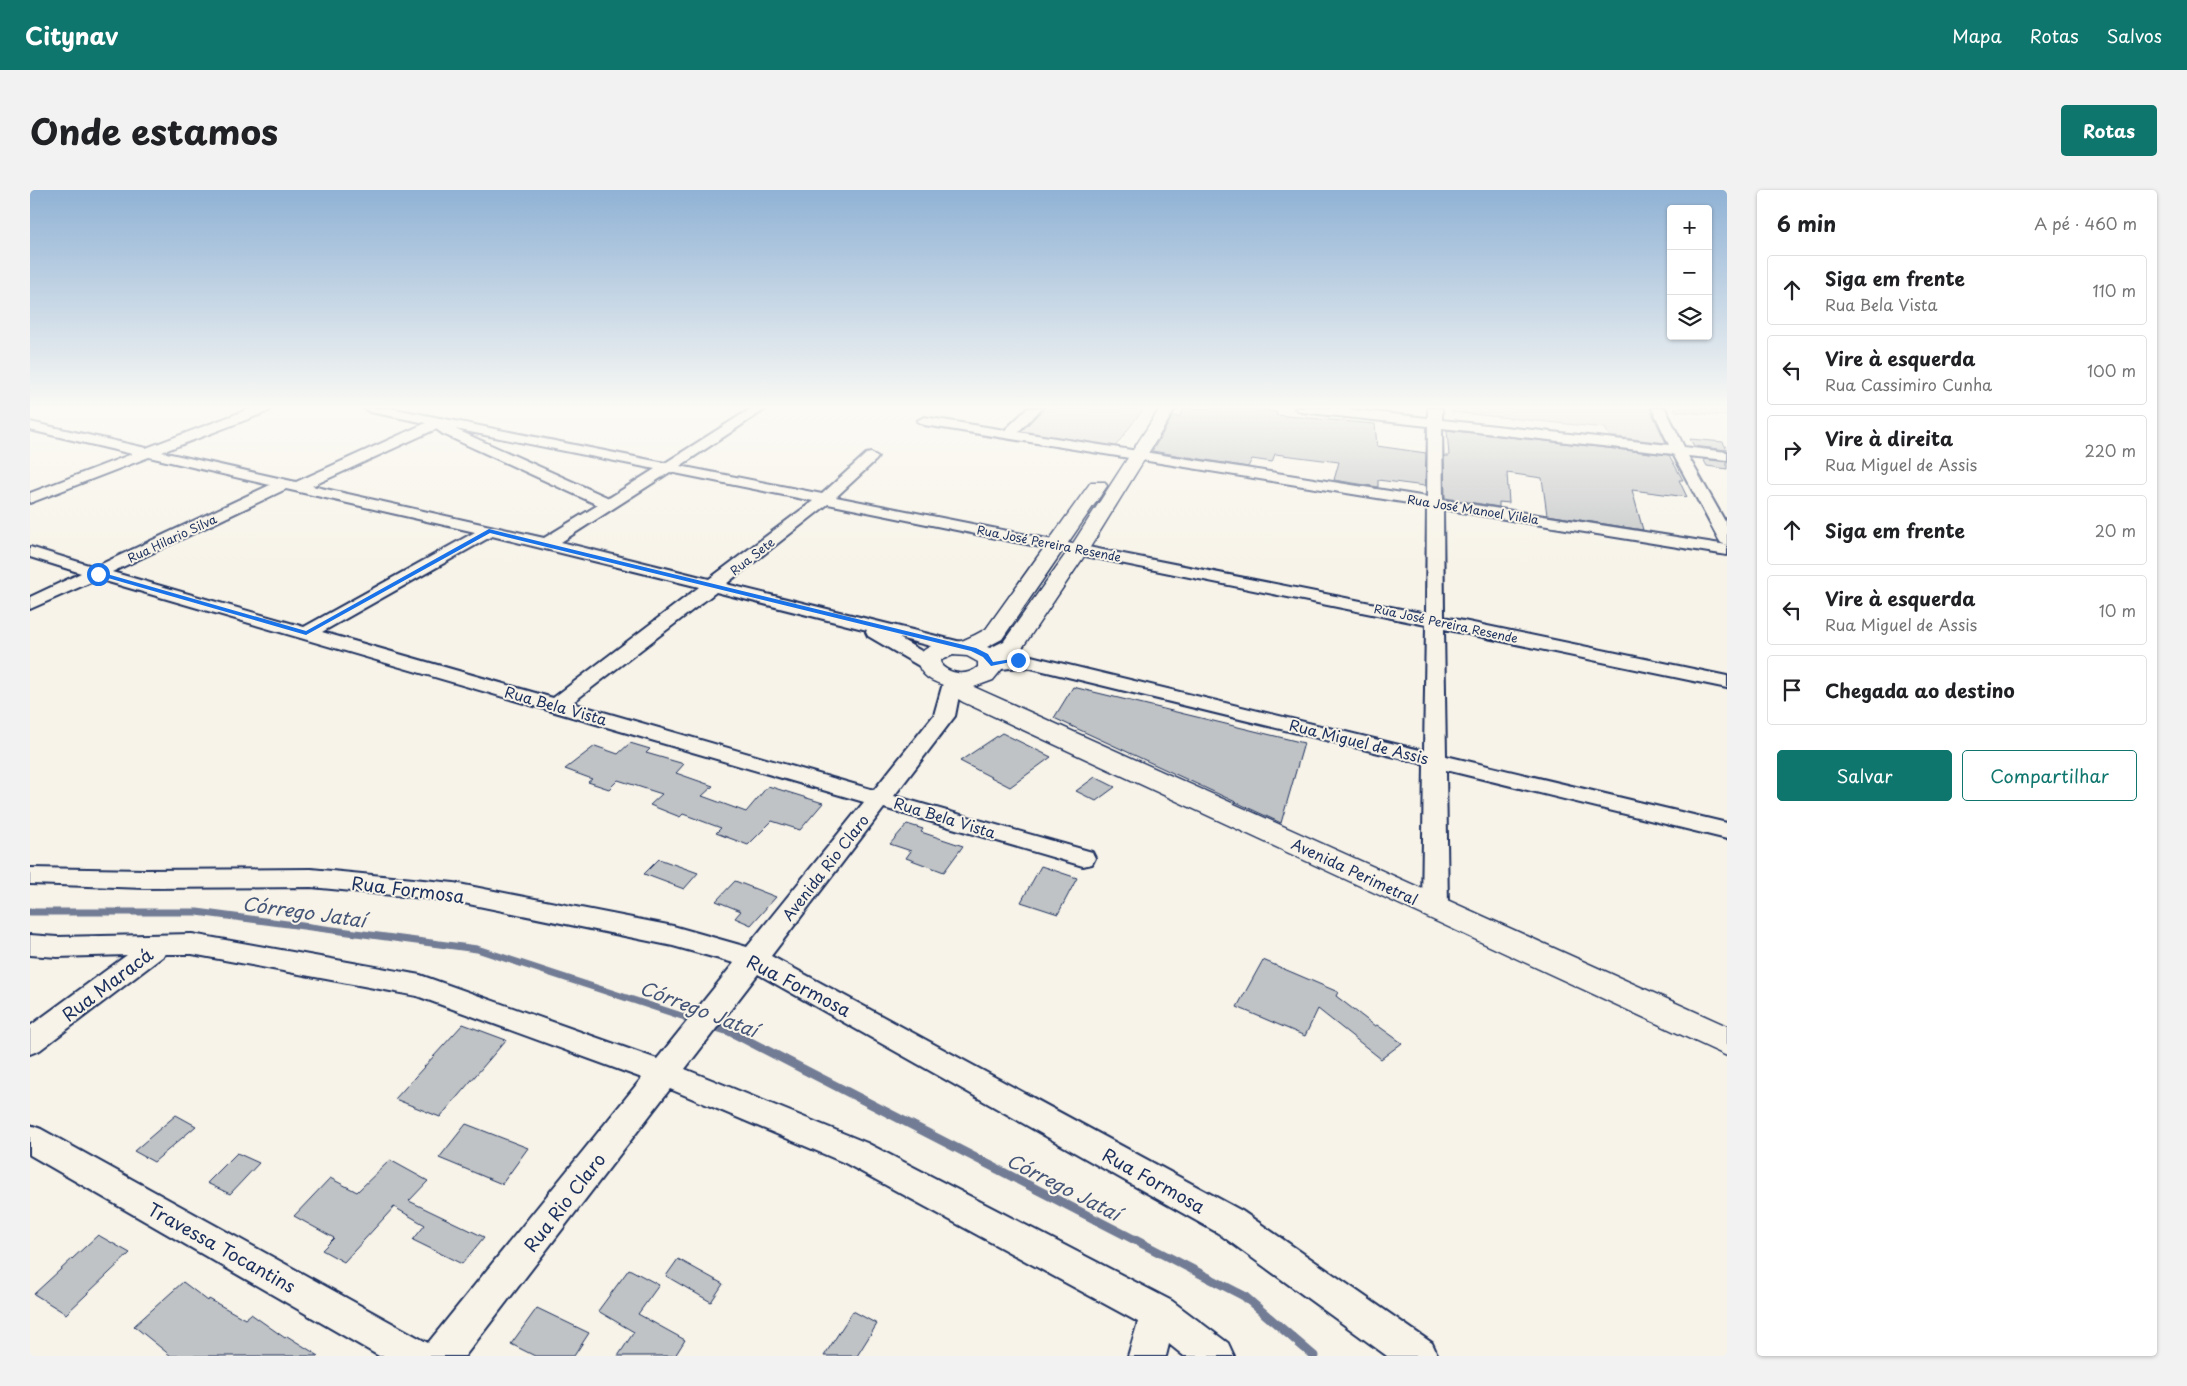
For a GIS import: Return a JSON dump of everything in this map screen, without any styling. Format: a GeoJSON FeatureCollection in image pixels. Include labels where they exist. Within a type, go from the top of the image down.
{"type":"FeatureCollection","features":[{"type":"Feature","properties":{"kind":"main road"},"geometry":{"type":"LineString","coordinates":[[971,670],[994,634],[1058,545],[1123,462]]}},
{"type":"Feature","properties":{"kind":"main road"},"geometry":{"type":"LineString","coordinates":[[971,670],[1008,650],[1079,549],[1125,462]]}},
{"type":"Feature","properties":{"kind":"main road"},"geometry":{"type":"LineString","coordinates":[[1028,586],[1050,590]]}},
{"type":"Feature","properties":{"kind":"main road"},"geometry":{"type":"LineString","coordinates":[[928,663],[934,654],[971,670]]}},
{"type":"Feature","properties":{"kind":"main road","name":"Avenida Perimetral"},"geometry":{"type":"LineString","coordinates":[[928,663],[934,672],[971,670],[1435,908],[1727,1042]]}},
{"type":"Feature","properties":{"kind":"street"},"geometry":{"type":"LineString","coordinates":[[30,498],[123,462]]}},
{"type":"Feature","properties":{"kind":"street","name":"Rua Miguel de Assis"},"geometry":{"type":"LineString","coordinates":[[188,462],[547,544],[858,623],[907,632],[971,670],[1018,660],[1031,662],[1727,831]]}},
{"type":"Feature","properties":{"kind":"street","name":"Rua Hilario Silva"},"geometry":{"type":"LineString","coordinates":[[30,604],[346,462]]}},
{"type":"Feature","properties":{"kind":"street"},"geometry":{"type":"LineString","coordinates":[[518,462],[610,504]]}},
{"type":"Feature","properties":{"kind":"street","name":"Rua José Pereira Resende"},"geometry":{"type":"LineString","coordinates":[[644,462],[1435,621],[1727,682]]}},
{"type":"Feature","properties":{"kind":"street"},"geometry":{"type":"LineString","coordinates":[[547,544],[674,462]]}},
{"type":"Feature","properties":{"kind":"street","name":"Rua Sete"},"geometry":{"type":"LineString","coordinates":[[557,705],[825,499],[865,462]]}},
{"type":"Feature","properties":{"kind":"street","name":"Rua José Manoel Vilela"},"geometry":{"type":"LineString","coordinates":[[1183,462],[1727,550]]}},
{"type":"Feature","properties":{"kind":"street"},"geometry":{"type":"LineString","coordinates":[[1435,908],[1436,462]]}},
{"type":"Feature","properties":{"kind":"street"},"geometry":{"type":"LineString","coordinates":[[1685,462],[1727,540]]}},
{"type":"Feature","properties":{"kind":"street"},"geometry":{"type":"LineString","coordinates":[[306,633],[489,531]]}},
{"type":"Feature","properties":{"kind":"street","name":"Rua Bela Vista"},"geometry":{"type":"LineString","coordinates":[[30,552],[98,574],[1083,858]]}},
{"type":"Feature","properties":{"kind":"street","name":"Rua Miguel de Assis"},"geometry":{"type":"LineString","coordinates":[[858,623],[928,663]]}},
{"type":"Feature","properties":{"kind":"street","name":"Avenida Rio Claro"},"geometry":{"type":"LineString","coordinates":[[685,1047],[944,716],[971,670]]}},
{"type":"Feature","properties":{"kind":"street","name":"Rua Formosa"},"geometry":{"type":"LineString","coordinates":[[30,876],[144,880],[311,878],[454,892],[673,936],[753,959],[1230,1222],[1420,1356]]}},
{"type":"Feature","properties":{"kind":"street"},"geometry":{"type":"LineString","coordinates":[[30,945],[57,947],[192,944],[420,986],[665,1074],[856,1153],[1159,1314],[1215,1356]]}},
{"type":"Feature","properties":{"kind":"street","name":"Rua Maracá"},"geometry":{"type":"LineString","coordinates":[[30,1042],[160,945]]}},
{"type":"Feature","properties":{"kind":"street","name":"Rua Rio Claro"},"geometry":{"type":"LineString","coordinates":[[442,1356],[685,1047]]}},
{"type":"Feature","properties":{"kind":"street","name":"Travessa Tocantins"},"geometry":{"type":"LineString","coordinates":[[30,1139],[415,1356]]}},
{"type":"Feature","properties":{"kind":"street"},"geometry":{"type":"LineString","coordinates":[[1147,1356],[1159,1314]]}},
{"type":"Feature","properties":{"kind":"building"},"geometry":{"type":"Polygon","coordinates":[[[1220,462],[1250,462],[1248,467],[1220,462]]]}},
{"type":"Feature","properties":{"kind":"building"},"geometry":{"type":"Polygon","coordinates":[[[1339,462],[1426,462],[1425,486],[1378,480],[1378,487],[1334,480],[1339,462]]]}},
{"type":"Feature","properties":{"kind":"building"},"geometry":{"type":"Polygon","coordinates":[[[1444,462],[1673,462],[1683,480],[1679,480],[1687,497],[1632,490],[1643,530],[1547,515],[1542,478],[1507,473],[1509,503],[1499,502],[1499,507],[1445,498],[1444,462]]]}},
{"type":"Feature","properties":{"kind":"building"},"geometry":{"type":"Polygon","coordinates":[[[1705,462],[1727,462],[1727,469],[1707,466],[1705,462]]]}},
{"type":"Feature","properties":{"kind":"building"},"geometry":{"type":"Polygon","coordinates":[[[1073,687],[1304,743],[1281,823],[1054,718],[1073,687]]]}},
{"type":"Feature","properties":{"kind":"building"},"geometry":{"type":"Polygon","coordinates":[[[1002,733],[1051,757],[1010,787],[960,761],[1002,733]]]}},
{"type":"Feature","properties":{"kind":"building"},"geometry":{"type":"Polygon","coordinates":[[[630,743],[650,749],[646,753],[684,764],[676,773],[713,786],[702,796],[746,812],[768,786],[823,803],[800,830],[772,821],[748,845],[716,833],[721,828],[683,814],[680,817],[650,805],[662,794],[618,780],[609,789],[588,782],[592,779],[565,769],[595,746],[618,754],[630,743]]]}},
{"type":"Feature","properties":{"kind":"building"},"geometry":{"type":"Polygon","coordinates":[[[1095,777],[1115,787],[1096,801],[1076,791],[1095,777]]]}},
{"type":"Feature","properties":{"kind":"building"},"geometry":{"type":"Polygon","coordinates":[[[907,824],[923,829],[921,832],[963,846],[944,872],[906,858],[911,851],[890,844],[907,824]]]}},
{"type":"Feature","properties":{"kind":"building"},"geometry":{"type":"Polygon","coordinates":[[[659,859],[698,873],[684,889],[644,874],[659,859]]]}},
{"type":"Feature","properties":{"kind":"building"},"geometry":{"type":"Polygon","coordinates":[[[1041,866],[1077,878],[1058,914],[1021,902],[1041,866]]]}},
{"type":"Feature","properties":{"kind":"building"},"geometry":{"type":"Polygon","coordinates":[[[735,881],[776,897],[751,925],[735,918],[741,911],[716,901],[735,881]]]}},
{"type":"Feature","properties":{"kind":"building"},"geometry":{"type":"Polygon","coordinates":[[[1263,960],[1338,992],[1336,996],[1375,1026],[1377,1025],[1402,1043],[1381,1059],[1318,1009],[1305,1036],[1237,1007],[1263,960]]]}},
{"type":"Feature","properties":{"kind":"building"},"geometry":{"type":"Polygon","coordinates":[[[463,1024],[506,1040],[440,1117],[395,1099],[463,1024]]]}},
{"type":"Feature","properties":{"kind":"building"},"geometry":{"type":"Polygon","coordinates":[[[176,1115],[196,1126],[154,1162],[134,1151],[176,1115]]]}},
{"type":"Feature","properties":{"kind":"building"},"geometry":{"type":"Polygon","coordinates":[[[466,1124],[528,1148],[502,1184],[439,1158],[466,1124]]]}},
{"type":"Feature","properties":{"kind":"building"},"geometry":{"type":"Polygon","coordinates":[[[237,1153],[259,1163],[230,1194],[207,1183],[237,1153]]]}},
{"type":"Feature","properties":{"kind":"building"},"geometry":{"type":"Polygon","coordinates":[[[390,1160],[428,1181],[409,1201],[484,1237],[462,1264],[413,1240],[425,1225],[394,1207],[344,1262],[322,1250],[334,1238],[294,1216],[330,1178],[357,1192],[390,1160]]]}},
{"type":"Feature","properties":{"kind":"building"},"geometry":{"type":"Polygon","coordinates":[[[98,1235],[130,1253],[66,1314],[34,1294],[98,1235]]]}},
{"type":"Feature","properties":{"kind":"building"},"geometry":{"type":"Polygon","coordinates":[[[678,1259],[723,1284],[711,1302],[666,1276],[678,1259]]]}},
{"type":"Feature","properties":{"kind":"building"},"geometry":{"type":"Polygon","coordinates":[[[629,1269],[659,1285],[638,1314],[685,1340],[675,1356],[618,1356],[634,1332],[598,1311],[629,1269]]]}},
{"type":"Feature","properties":{"kind":"building"},"geometry":{"type":"Polygon","coordinates":[[[183,1282],[208,1301],[209,1299],[245,1319],[251,1314],[285,1338],[287,1336],[319,1356],[171,1356],[134,1326],[183,1282]]]}},
{"type":"Feature","properties":{"kind":"building"},"geometry":{"type":"Polygon","coordinates":[[[537,1308],[589,1333],[574,1356],[535,1356],[511,1344],[537,1308]]]}},
{"type":"Feature","properties":{"kind":"building"},"geometry":{"type":"Polygon","coordinates":[[[853,1311],[877,1324],[857,1356],[824,1356],[853,1311]]]}},
{"type":"Feature","properties":{"kind":"waterway","name":"Córrego Jataí"},"geometry":{"type":"LineString","coordinates":[[30,912],[197,912],[477,949],[691,1019]]}},
{"type":"Feature","properties":{"kind":"waterway","name":"Córrego Jataí"},"geometry":{"type":"LineString","coordinates":[[687,1018],[698,1021]]}},
{"type":"Feature","properties":{"kind":"waterway","name":"Córrego Jataí"},"geometry":{"type":"LineString","coordinates":[[710,1025],[729,1031],[1244,1296],[1314,1356]]}},
{"type":"Feature","properties":{"kind":"route"},"geometry":{"type":"LineString","coordinates":[[98,574],[306,633],[489,531],[858,623],[922,636],[980,652],[990,660],[991,664],[1018,660]]}}]}
